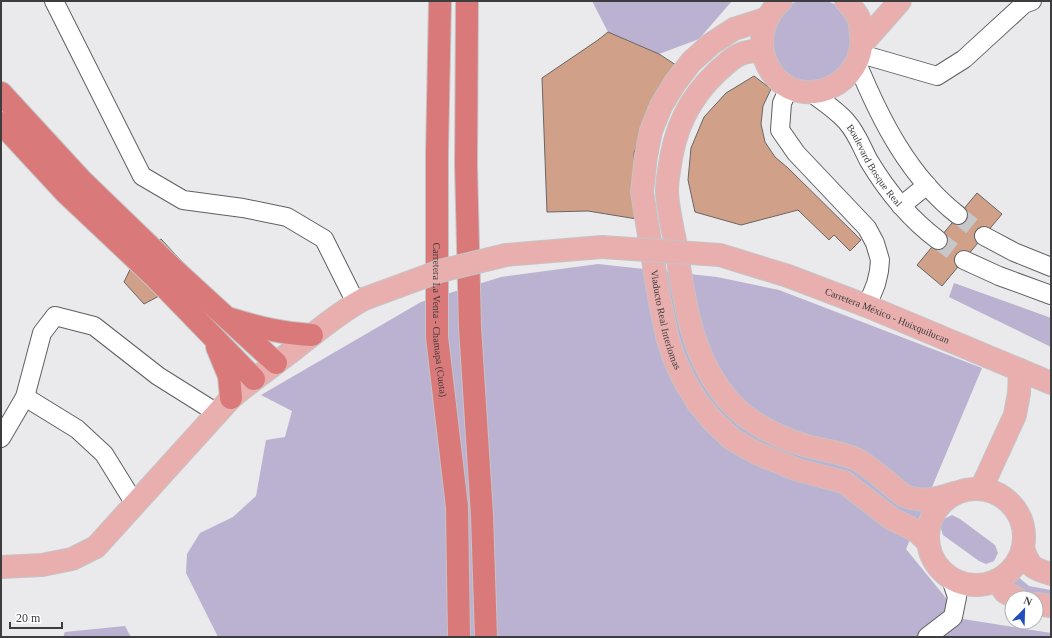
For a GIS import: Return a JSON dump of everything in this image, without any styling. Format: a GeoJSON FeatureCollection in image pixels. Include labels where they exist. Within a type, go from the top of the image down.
{"type":"FeatureCollection","features":[{"type":"Feature","properties":{"kind":"highway"},"geometry":{"type":"LineString","coordinates":[[467,1],[466,165],[470,327],[482,515],[486,637]]}},
{"type":"Feature","properties":{"kind":"highway","name":"Carretera La Venta - Chamapa (Cuota)"},"geometry":{"type":"LineString","coordinates":[[437,6],[437,337],[457,507],[459,637]]}},
{"type":"Feature","properties":{"kind":"highway"},"geometry":{"type":"LineString","coordinates":[[1,93],[82,181],[224,317],[276,363]]}},
{"type":"Feature","properties":{"kind":"highway"},"geometry":{"type":"LineString","coordinates":[[1,123],[66,193],[156,278],[254,379]]}},
{"type":"Feature","properties":{"kind":"highway"},"geometry":{"type":"LineString","coordinates":[[224,317],[260,328],[284,333],[312,335]]}},
{"type":"Feature","properties":{"kind":"highway"},"geometry":{"type":"LineString","coordinates":[[210,334],[222,356],[229,376],[224,406]]}},
{"type":"Feature","properties":{"kind":"main road"},"geometry":{"type":"LineString","coordinates":[[781,1],[768,18],[762,35],[762,50],[767,65],[777,78],[789,88],[810,92],[829,89],[845,78],[860,53],[900,1]]}},
{"type":"Feature","properties":{"kind":"main road"},"geometry":{"type":"LineString","coordinates":[[846,1],[859,19],[860,53]]}},
{"type":"Feature","properties":{"kind":"main road","name":"Viaducto Real Interlomas"},"geometry":{"type":"LineString","coordinates":[[768,18],[734,29],[711,44],[691,62],[675,83],[661,106],[651,131],[646,156],[642,192],[659,297],[669,343],[685,382],[698,403],[713,421],[732,439],[756,453],[798,470],[844,482],[892,519],[915,530],[926,540]]}},
{"type":"Feature","properties":{"kind":"main road"},"geometry":{"type":"LineString","coordinates":[[762,50],[742,53],[726,64],[709,80],[695,97],[683,117],[675,138],[667,190],[683,291],[691,328],[697,348],[707,369],[718,387],[731,403],[747,418],[768,430],[806,445],[836,452],[856,459],[903,495],[911,499],[938,499],[967,489],[981,489],[996,493],[1009,502],[1020,518],[1024,537],[1024,551],[1028,563],[1037,570],[1051,574]]}},
{"type":"Feature","properties":{"kind":"main road","name":"Carretera México - Huixquilucan"},"geometry":{"type":"LineString","coordinates":[[360,301],[440,271],[506,254],[602,247],[720,255],[788,276],[867,306],[1051,383]]}},
{"type":"Feature","properties":{"kind":"main road"},"geometry":{"type":"LineString","coordinates":[[1,567],[42,565],[72,559],[96,547],[224,406],[254,379],[360,301]]}},
{"type":"Feature","properties":{"kind":"main road"},"geometry":{"type":"LineString","coordinates":[[981,489],[1015,415],[1019,393],[1020,370]]}},
{"type":"Feature","properties":{"kind":"main road"},"geometry":{"type":"LineString","coordinates":[[954,493],[939,504],[929,521],[926,540],[934,562],[951,579],[974,586],[997,581],[1011,571],[1024,551]]}},
{"type":"Feature","properties":{"kind":"main road"},"geometry":{"type":"LineString","coordinates":[[997,581],[1004,591]]}},
{"type":"Feature","properties":{"kind":"street"},"geometry":{"type":"LineString","coordinates":[[54,1],[142,176],[183,200],[243,208],[287,217],[324,238],[360,301]]}},
{"type":"Feature","properties":{"kind":"street"},"geometry":{"type":"LineString","coordinates":[[860,53],[937,76],[964,58],[1024,4],[1032,1]]}},
{"type":"Feature","properties":{"kind":"street"},"geometry":{"type":"LineString","coordinates":[[860,53],[874,100],[895,142],[927,185],[958,215]]}},
{"type":"Feature","properties":{"kind":"street"},"geometry":{"type":"LineString","coordinates":[[789,88],[782,103],[780,130],[796,153],[867,228],[875,243],[880,260],[879,271],[876,284],[867,306]]}},
{"type":"Feature","properties":{"kind":"street","name":"Boulevard Bosque Real"},"geometry":{"type":"LineString","coordinates":[[810,92],[833,108],[846,120],[854,131],[876,172],[901,206],[925,231],[938,240]]}},
{"type":"Feature","properties":{"kind":"street"},"geometry":{"type":"LineString","coordinates":[[901,206],[927,185]]}},
{"type":"Feature","properties":{"kind":"street"},"geometry":{"type":"LineString","coordinates":[[984,236],[1014,252],[1051,267]]}},
{"type":"Feature","properties":{"kind":"street"},"geometry":{"type":"LineString","coordinates":[[999,276],[1014,252]]}},
{"type":"Feature","properties":{"kind":"street"},"geometry":{"type":"LineString","coordinates":[[964,260],[999,276],[1051,295]]}},
{"type":"Feature","properties":{"kind":"street"},"geometry":{"type":"LineString","coordinates":[[1,438],[25,397],[42,333],[54,316],[94,326],[158,376],[224,406]]}},
{"type":"Feature","properties":{"kind":"street"},"geometry":{"type":"LineString","coordinates":[[25,397],[77,429],[104,454],[135,504]]}},
{"type":"Feature","properties":{"kind":"street"},"geometry":{"type":"LineString","coordinates":[[927,637],[953,617],[957,597],[951,579]]}},
{"type":"Feature","properties":{"kind":"shaded area"},"geometry":{"type":"Polygon","coordinates":[[[592,1],[732,1],[699,39],[659,54],[608,32],[592,1]]]}},
{"type":"Feature","properties":{"kind":"shaded area"},"geometry":{"type":"Polygon","coordinates":[[[798,1],[827,1],[839,6],[850,23],[853,43],[839,72],[826,80],[811,83],[793,79],[775,61],[771,36],[782,12],[798,1]]]}},
{"type":"Feature","properties":{"kind":"shaded area"},"geometry":{"type":"Polygon","coordinates":[[[598,264],[717,277],[779,290],[982,368],[906,549],[963,619],[1004,626],[1004,630],[1032,630],[1051,633],[1051,637],[218,637],[186,573],[187,554],[200,533],[233,517],[256,496],[266,440],[285,437],[292,411],[261,395],[421,302],[501,277],[598,264]]]}},
{"type":"Feature","properties":{"kind":"shaded area"},"geometry":{"type":"Polygon","coordinates":[[[954,283],[1051,318],[1051,347],[949,297],[954,283]]]}},
{"type":"Feature","properties":{"kind":"shaded area"},"geometry":{"type":"Polygon","coordinates":[[[952,515],[960,519],[995,545],[998,553],[994,561],[986,564],[979,561],[943,535],[940,526],[944,519],[952,515]]]}},
{"type":"Feature","properties":{"kind":"shaded area"},"geometry":{"type":"Polygon","coordinates":[[[1017,576],[1029,586],[1051,590],[1051,597],[1044,596],[1044,590],[1022,590],[1012,583],[1017,576]]]}},
{"type":"Feature","properties":{"kind":"shaded area"},"geometry":{"type":"Polygon","coordinates":[[[125,626],[131,637],[63,637],[65,632],[125,626]]]}},
{"type":"Feature","properties":{"kind":"building"},"geometry":{"type":"Polygon","coordinates":[[[608,32],[659,54],[679,67],[651,106],[634,153],[637,219],[588,211],[547,212],[542,78],[608,32]]]}},
{"type":"Feature","properties":{"kind":"building"},"geometry":{"type":"Polygon","coordinates":[[[754,76],[771,89],[763,106],[761,124],[765,142],[775,157],[861,240],[850,251],[834,235],[829,240],[798,210],[741,225],[695,212],[688,180],[691,148],[704,117],[726,93],[754,76]]]}},
{"type":"Feature","properties":{"kind":"building"},"geometry":{"type":"Polygon","coordinates":[[[977,193],[1002,214],[942,286],[917,265],[977,193]]]}},
{"type":"Feature","properties":{"kind":"building"},"geometry":{"type":"Polygon","coordinates":[[[161,239],[187,267],[174,288],[144,304],[124,282],[140,249],[161,239]]]}},
{"type":"Feature","properties":{"kind":"tunnel"},"geometry":{"type":"LineString","coordinates":[[958,215],[984,236]]}},
{"type":"Feature","properties":{"kind":"tunnel"},"geometry":{"type":"LineString","coordinates":[[938,240],[964,260]]}}]}
